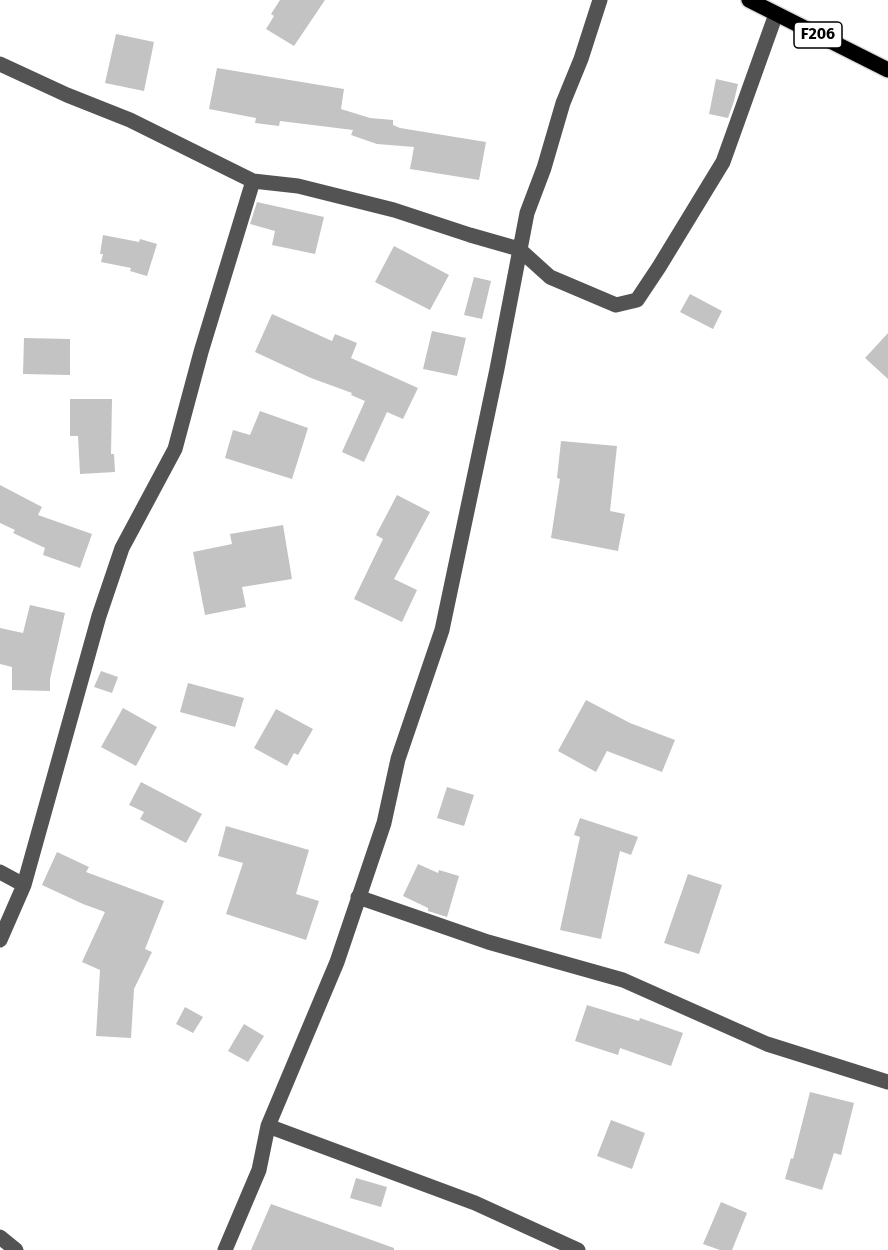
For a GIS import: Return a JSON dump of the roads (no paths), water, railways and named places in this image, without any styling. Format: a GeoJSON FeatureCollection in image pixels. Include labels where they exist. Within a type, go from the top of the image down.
{"type":"FeatureCollection","features":[{"type":"Feature","properties":{"kind":"main road","name":"F206"},"geometry":{"type":"LineString","coordinates":[[749,0],[888,70]]}},
{"type":"Feature","properties":{"kind":"street"},"geometry":{"type":"LineString","coordinates":[[225,1250],[259,1170],[268,1126],[337,962],[384,823],[398,759],[442,630],[527,213],[600,0]]}},
{"type":"Feature","properties":{"kind":"street"},"geometry":{"type":"LineString","coordinates":[[0,64],[67,96],[130,120],[253,180],[298,186],[394,210],[519,249],[550,277],[616,305],[637,300],[723,162],[776,14]]}},
{"type":"Feature","properties":{"kind":"street"},"geometry":{"type":"LineString","coordinates":[[0,940],[24,885],[99,616],[122,548],[175,449],[201,351],[253,180]]}},
{"type":"Feature","properties":{"kind":"street"},"geometry":{"type":"LineString","coordinates":[[0,872],[24,885]]}},
{"type":"Feature","properties":{"kind":"street"},"geometry":{"type":"LineString","coordinates":[[358,897],[488,942],[623,980],[767,1044],[888,1082]]}},
{"type":"Feature","properties":{"kind":"street"},"geometry":{"type":"LineString","coordinates":[[268,1126],[475,1203],[578,1250]]}},
{"type":"Feature","properties":{"kind":"street"},"geometry":{"type":"LineString","coordinates":[[0,1237],[16,1250]]}}]}
